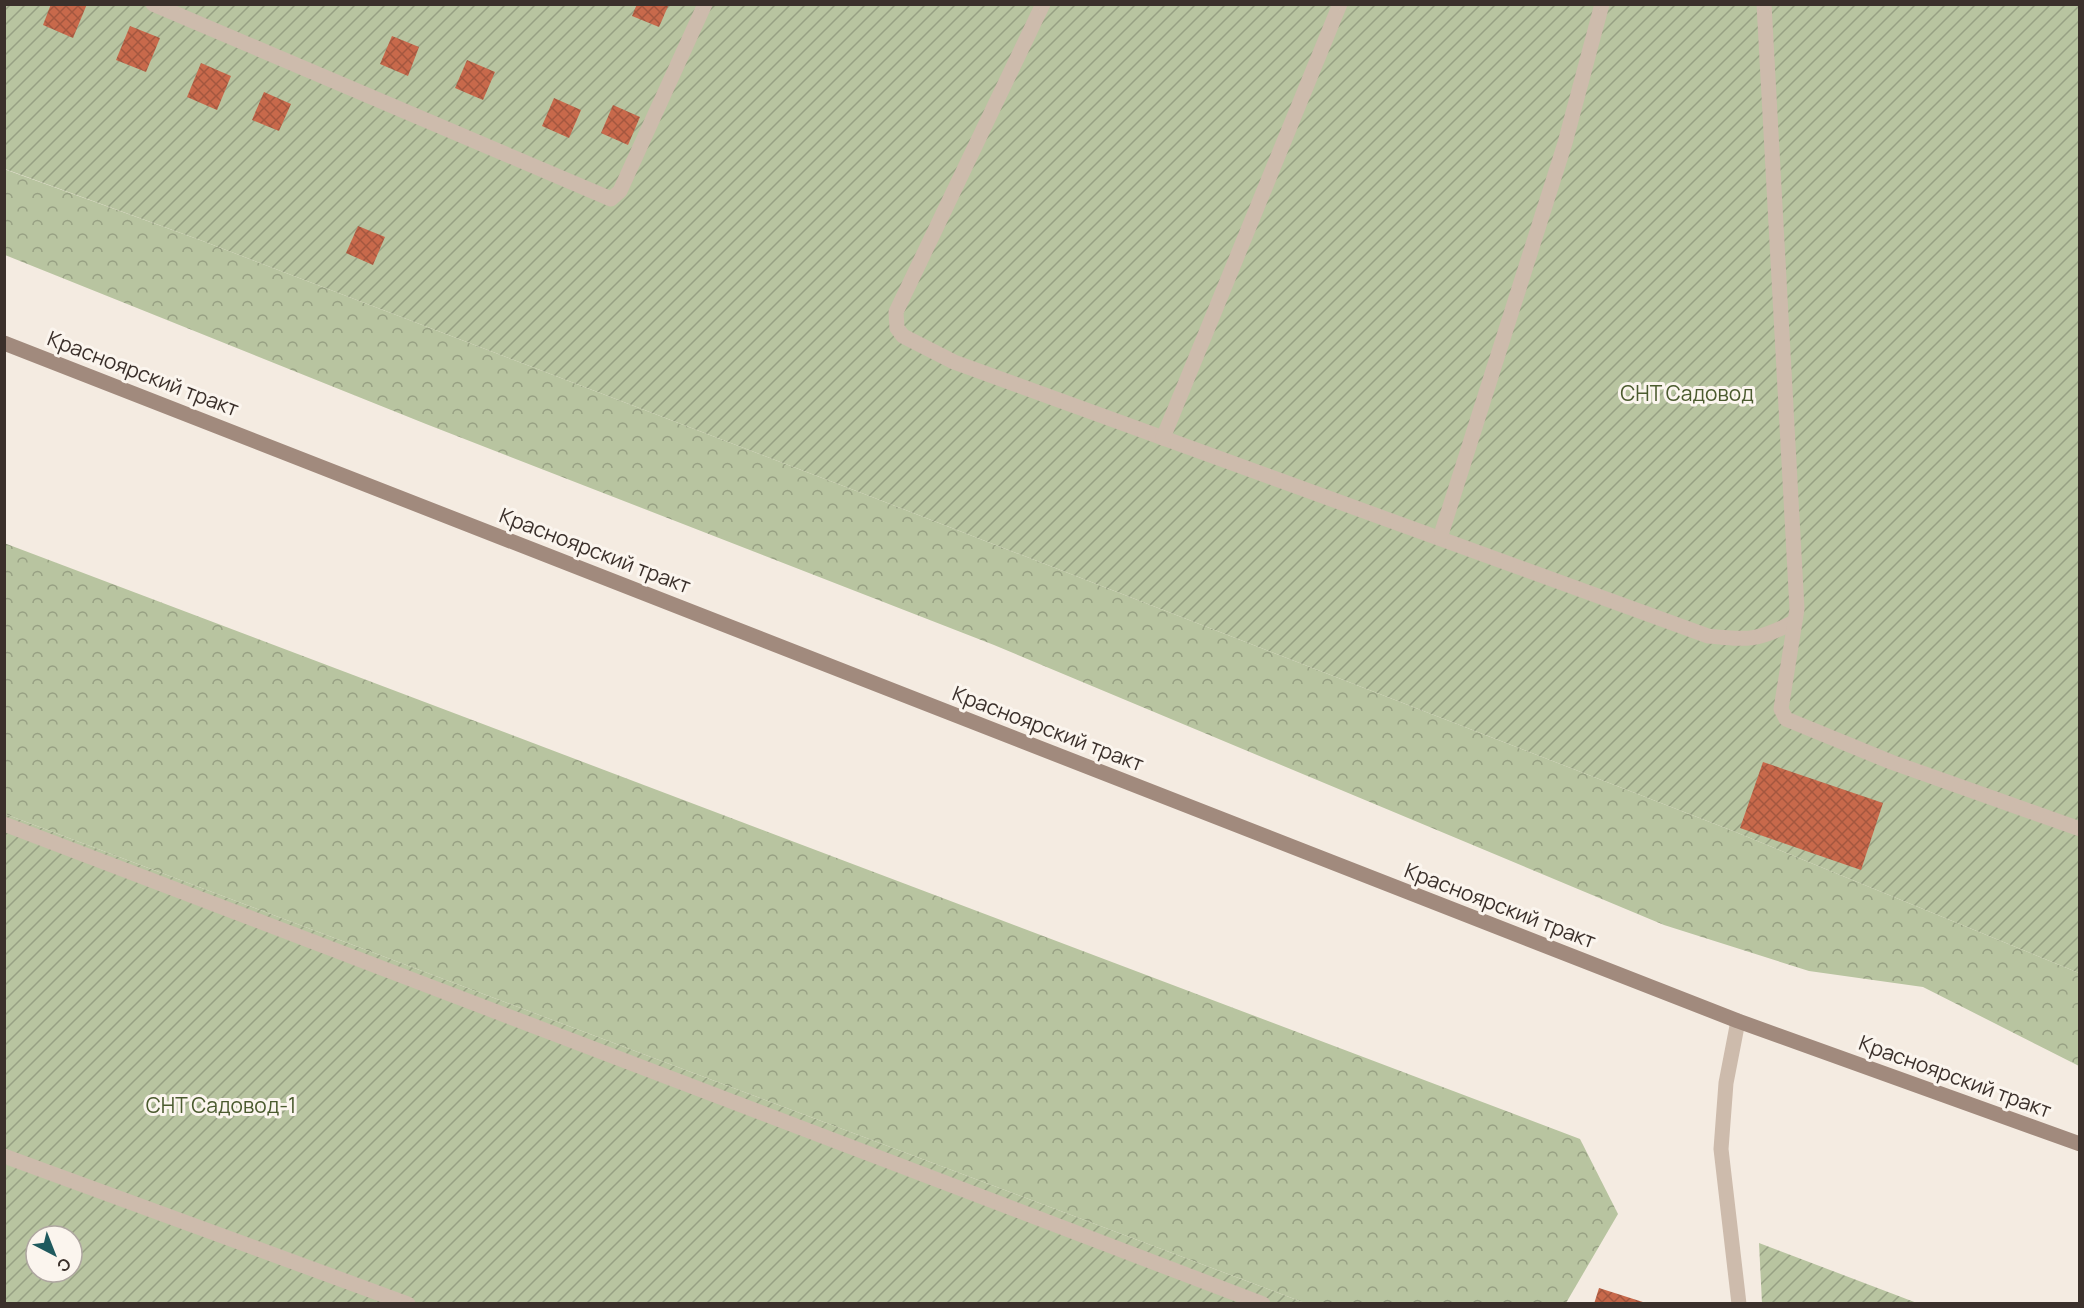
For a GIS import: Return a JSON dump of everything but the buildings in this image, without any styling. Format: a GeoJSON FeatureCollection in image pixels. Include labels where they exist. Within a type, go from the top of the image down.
{"type":"FeatureCollection","features":[{"type":"Feature","properties":{"kind":"main road","name":"Красноярский тракт"},"geometry":{"type":"LineString","coordinates":[[4,343],[1738,1021],[2079,1144]]}},
{"type":"Feature","properties":{"kind":"street"},"geometry":{"type":"LineString","coordinates":[[153,4],[611,199],[620,190],[705,4]]}},
{"type":"Feature","properties":{"kind":"street"},"geometry":{"type":"LineString","coordinates":[[1043,4],[896,312],[897,328],[903,336],[954,362],[1708,636],[1746,640],[1769,634],[1794,622]]}},
{"type":"Feature","properties":{"kind":"street"},"geometry":{"type":"LineString","coordinates":[[1163,438],[1340,4]]}},
{"type":"Feature","properties":{"kind":"street"},"geometry":{"type":"LineString","coordinates":[[1440,538],[1565,143],[1602,4]]}},
{"type":"Feature","properties":{"kind":"street"},"geometry":{"type":"LineString","coordinates":[[1764,4],[1797,609],[1781,709],[1786,719],[1891,762],[2079,830]]}},
{"type":"Feature","properties":{"kind":"street"},"geometry":{"type":"LineString","coordinates":[[4,824],[1263,1304]]}},
{"type":"Feature","properties":{"kind":"street"},"geometry":{"type":"LineString","coordinates":[[1738,1021],[1726,1083],[1721,1149],[1739,1304]]}},
{"type":"Feature","properties":{"kind":"street"},"geometry":{"type":"LineString","coordinates":[[4,1156],[408,1304]]}},
{"type":"Feature","properties":{"kind":"green space","name":"СНТ Садовод"},"geometry":{"type":"Polygon","coordinates":[[[4,5],[2079,5],[2079,973],[1733,831],[872,497],[200,240],[5,169],[4,5]]]}},
{"type":"Feature","properties":{"kind":"green space"},"geometry":{"type":"Polygon","coordinates":[[[4,169],[200,240],[872,497],[1733,831],[2079,973],[2079,1066],[1923,987],[1809,971],[1664,925],[994,645],[426,424],[5,255],[4,169]]]}},
{"type":"Feature","properties":{"kind":"green space"},"geometry":{"type":"Polygon","coordinates":[[[4,543],[1580,1139],[1618,1214],[1566,1303],[1305,1303],[5,814],[4,543]]]}},
{"type":"Feature","properties":{"kind":"green space","name":"СНТ Садовод-1"},"geometry":{"type":"Polygon","coordinates":[[[5,814],[1305,1303],[5,1303],[5,814]]]}},
{"type":"Feature","properties":{"kind":"green space"},"geometry":{"type":"Polygon","coordinates":[[[1759,1243],[1917,1303],[1762,1303],[1759,1243]]]}}]}
